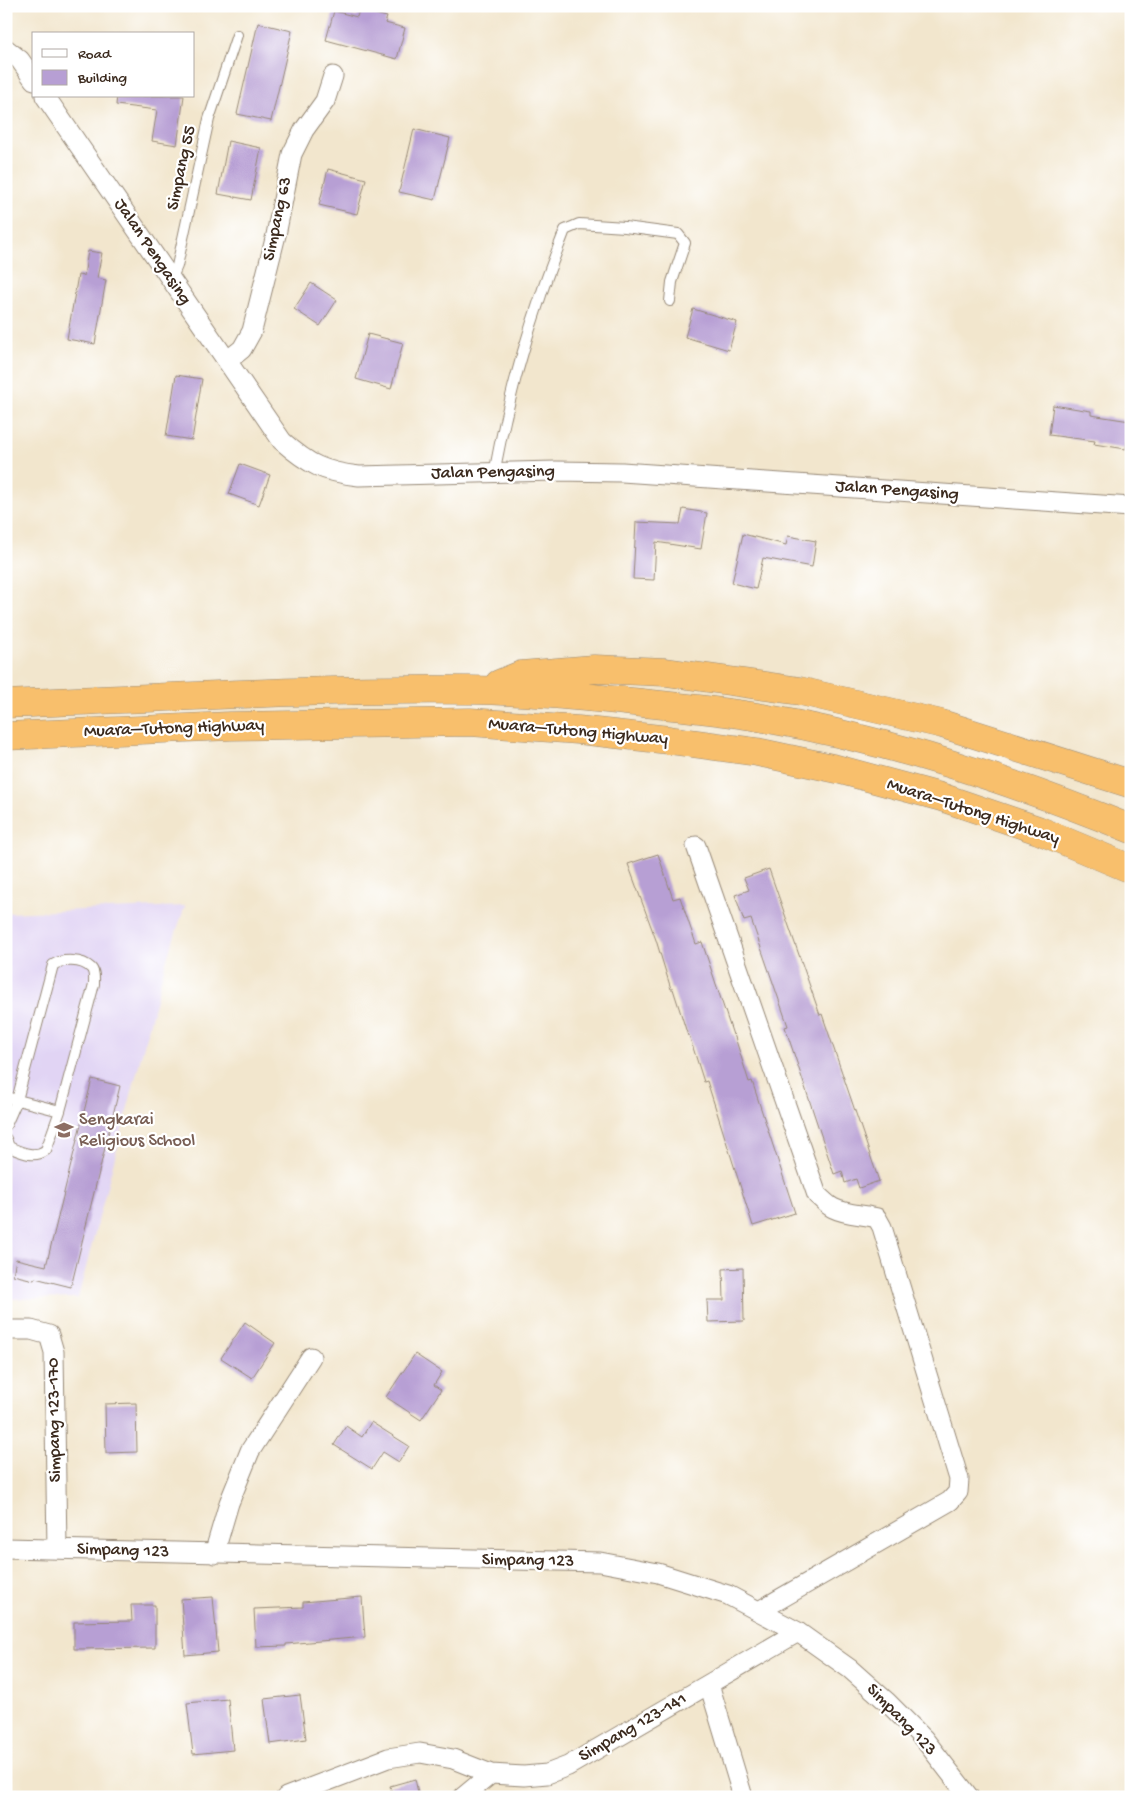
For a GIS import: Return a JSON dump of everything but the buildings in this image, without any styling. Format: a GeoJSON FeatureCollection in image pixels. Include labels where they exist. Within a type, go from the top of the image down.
{"type":"FeatureCollection","features":[{"type":"Feature","properties":{"kind":"highway"},"geometry":{"type":"LineString","coordinates":[[484,690],[521,675],[594,669],[666,672],[800,691],[942,724],[1127,779]]}},
{"type":"Feature","properties":{"kind":"highway","name":"Muara–Tutong Highway"},"geometry":{"type":"LineString","coordinates":[[6,704],[348,691],[484,690],[578,696],[674,706],[762,718],[818,729],[950,763],[1049,796],[1131,829]]}},
{"type":"Feature","properties":{"kind":"highway","name":"Muara–Tutong Highway"},"geometry":{"type":"LineString","coordinates":[[6,736],[230,726],[470,722],[578,730],[660,739],[757,752],[838,769],[932,795],[1038,830],[1131,869]]}},
{"type":"Feature","properties":{"kind":"street"},"geometry":{"type":"LineString","coordinates":[[6,49],[20,60],[32,77]]}},
{"type":"Feature","properties":{"kind":"street","name":"Simpang 63"},"geometry":{"type":"LineString","coordinates":[[226,361],[242,349],[252,331],[276,235],[292,154],[304,130],[325,101],[333,76]]}},
{"type":"Feature","properties":{"kind":"street","name":"Jalan Pengasing"},"geometry":{"type":"LineString","coordinates":[[46,98],[282,441],[299,456],[316,466],[338,473],[359,476],[556,471],[622,472],[1131,507]]}},
{"type":"Feature","properties":{"kind":"street"},"geometry":{"type":"LineString","coordinates":[[696,846],[817,1195],[831,1207],[847,1213],[877,1218],[882,1227],[958,1478],[958,1492],[950,1501],[760,1611]]}},
{"type":"Feature","properties":{"kind":"street","name":"Simpang 123-170"},"geometry":{"type":"LineString","coordinates":[[6,1330],[31,1330],[49,1335],[54,1352],[57,1550]]}},
{"type":"Feature","properties":{"kind":"street"},"geometry":{"type":"LineString","coordinates":[[214,1554],[228,1503],[250,1451],[311,1357]]}},
{"type":"Feature","properties":{"kind":"street","name":"Simpang 123"},"geometry":{"type":"LineString","coordinates":[[6,1548],[600,1562],[658,1573],[728,1595],[798,1632],[850,1669],[924,1739],[969,1797]]}},
{"type":"Feature","properties":{"kind":"street","name":"Simpang 123-141"},"geometry":{"type":"LineString","coordinates":[[286,1797],[388,1758],[420,1753],[453,1759],[491,1774],[524,1776],[547,1774],[568,1766],[798,1632]]}},
{"type":"Feature","properties":{"kind":"street"},"geometry":{"type":"LineString","coordinates":[[709,1684],[743,1797]]}},
{"type":"Feature","properties":{"kind":"street"},"geometry":{"type":"LineString","coordinates":[[462,1797],[491,1774]]}},
{"type":"Feature","properties":{"kind":"lane","name":"Simpang 55"},"geometry":{"type":"LineString","coordinates":[[171,280],[177,266],[210,119],[237,34]]}},
{"type":"Feature","properties":{"kind":"lane"},"geometry":{"type":"LineString","coordinates":[[494,474],[500,439],[522,358],[541,294],[565,230],[579,224],[625,227],[678,234],[685,243],[672,282],[670,301]]}},
{"type":"Feature","properties":{"kind":"lane"},"geometry":{"type":"LineString","coordinates":[[6,1125],[17,1100],[52,965],[65,960],[82,963],[91,968],[94,973],[94,984],[60,1111],[46,1150],[34,1155],[22,1153],[9,1148],[6,1139]]}},
{"type":"Feature","properties":{"kind":"lane"},"geometry":{"type":"LineString","coordinates":[[6,1097],[60,1111]]}},
{"type":"Feature","properties":{"kind":"shaded area","name":"Sengkarai Religious School"},"geometry":{"type":"Polygon","coordinates":[[[185,906],[166,961],[78,1298],[6,1299],[7,913],[185,906]]]}},
{"type":"Feature","properties":{"kind":"place","name":"Sengkarai Religious School"},"geometry":{"type":"Point","coordinates":[64,1130]}}]}
